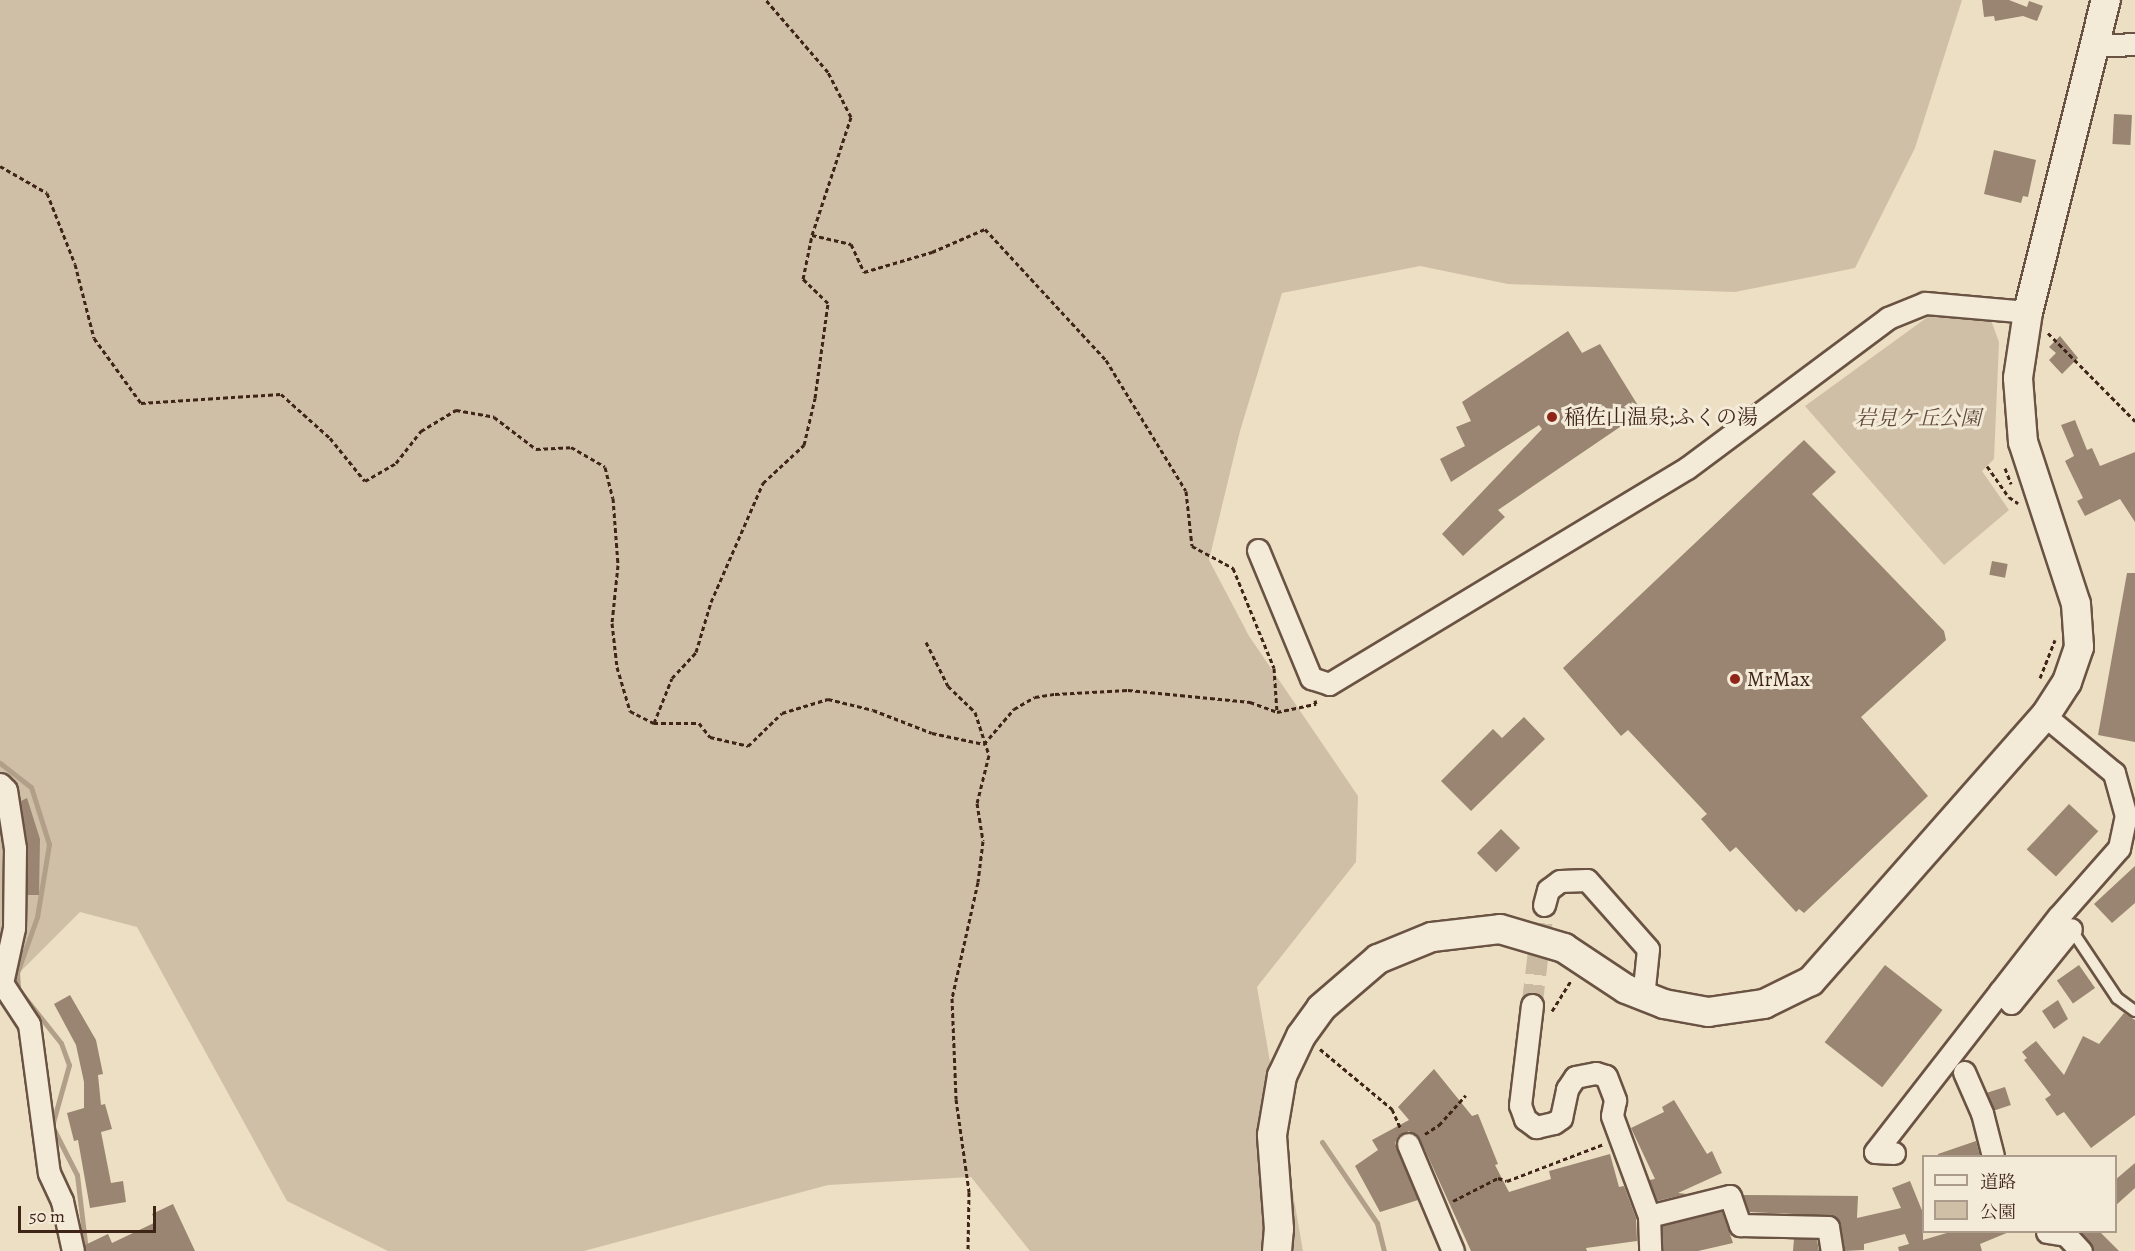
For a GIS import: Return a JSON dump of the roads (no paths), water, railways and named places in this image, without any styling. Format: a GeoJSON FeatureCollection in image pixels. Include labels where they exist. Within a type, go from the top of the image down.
{"type":"FeatureCollection","features":[{"type":"Feature","properties":{"kind":"street"},"geometry":{"type":"LineString","coordinates":[[1277,1251],[1274,1115],[1282,1077],[1301,1036],[1321,1008],[1359,972],[1396,949],[1432,937],[1500,929],[1539,938],[1584,959],[1643,997],[1695,1010],[1729,1010],[1764,1005],[1811,981],[2045,716],[2067,682],[2079,647],[2073,585],[2023,442],[2018,378],[2028,312],[2106,0]]}},
{"type":"Feature","properties":{"kind":"street"},"geometry":{"type":"LineString","coordinates":[[2096,46],[2135,44]]}},
{"type":"Feature","properties":{"kind":"street"},"geometry":{"type":"LineString","coordinates":[[1258,550],[1311,678],[1329,684],[1687,468],[1888,318],[1924,303],[2028,312]]}},
{"type":"Feature","properties":{"kind":"street"},"geometry":{"type":"LineString","coordinates":[[1894,1153],[1875,1152],[2000,991],[2119,848],[2126,816],[2114,773],[2045,716]]}},
{"type":"Feature","properties":{"kind":"street"},"geometry":{"type":"LineString","coordinates":[[0,784],[6,790],[15,848],[14,928],[2,983],[29,1024],[49,1173],[62,1201],[73,1251]]}},
{"type":"Feature","properties":{"kind":"street"},"geometry":{"type":"LineString","coordinates":[[1544,905],[1548,890],[1560,881],[1587,880],[1648,949],[1643,997]]}},
{"type":"Feature","properties":{"kind":"street"},"geometry":{"type":"LineString","coordinates":[[2000,991],[2011,1003],[2071,929]]}},
{"type":"Feature","properties":{"kind":"street"},"geometry":{"type":"LineString","coordinates":[[1532,1005],[1520,1104],[1525,1119],[1536,1127],[1561,1118],[1567,1089],[1575,1077],[1596,1073],[1606,1076],[1612,1085],[1615,1100],[1612,1116],[1649,1215],[1650,1251]]}},
{"type":"Feature","properties":{"kind":"street"},"geometry":{"type":"LineString","coordinates":[[1964,1072],[1982,1113],[1993,1155]]}},
{"type":"Feature","properties":{"kind":"street"},"geometry":{"type":"LineString","coordinates":[[1408,1144],[1438,1209],[1453,1251]]}},
{"type":"Feature","properties":{"kind":"street"},"geometry":{"type":"LineString","coordinates":[[1649,1215],[1730,1196],[1740,1225],[1828,1227],[1832,1251]]}},
{"type":"Feature","properties":{"kind":"street"},"geometry":{"type":"LineString","coordinates":[[2053,1233],[2066,1235],[2081,1251]]}},
{"type":"Feature","properties":{"kind":"lane"},"geometry":{"type":"LineString","coordinates":[[2071,929],[2117,998],[2135,1011]]}},
{"type":"Feature","properties":{"kind":"waterway"},"geometry":{"type":"LineString","coordinates":[[0,763],[31,787],[49,844],[37,917],[17,973],[18,989],[61,1043],[69,1065],[52,1126],[77,1175],[86,1251]]}},
{"type":"Feature","properties":{"kind":"waterway"},"geometry":{"type":"LineString","coordinates":[[1322,1142],[1377,1223],[1384,1251]]}},
{"type":"Feature","properties":{"kind":"tunnel"},"geometry":{"type":"LineString","coordinates":[[1532,1005],[1544,905]]}},
{"type":"Feature","properties":{"kind":"place","name":"稲佐山温泉;ふくの湯"},"geometry":{"type":"Point","coordinates":[1552,417]}},
{"type":"Feature","properties":{"kind":"place","name":"MrMax"},"geometry":{"type":"Point","coordinates":[1735,679]}},
{"type":"Feature","properties":{"kind":"park label","name":"岩見ケ丘公園"},"geometry":{"type":"Point","coordinates":[1918,418]}}]}
